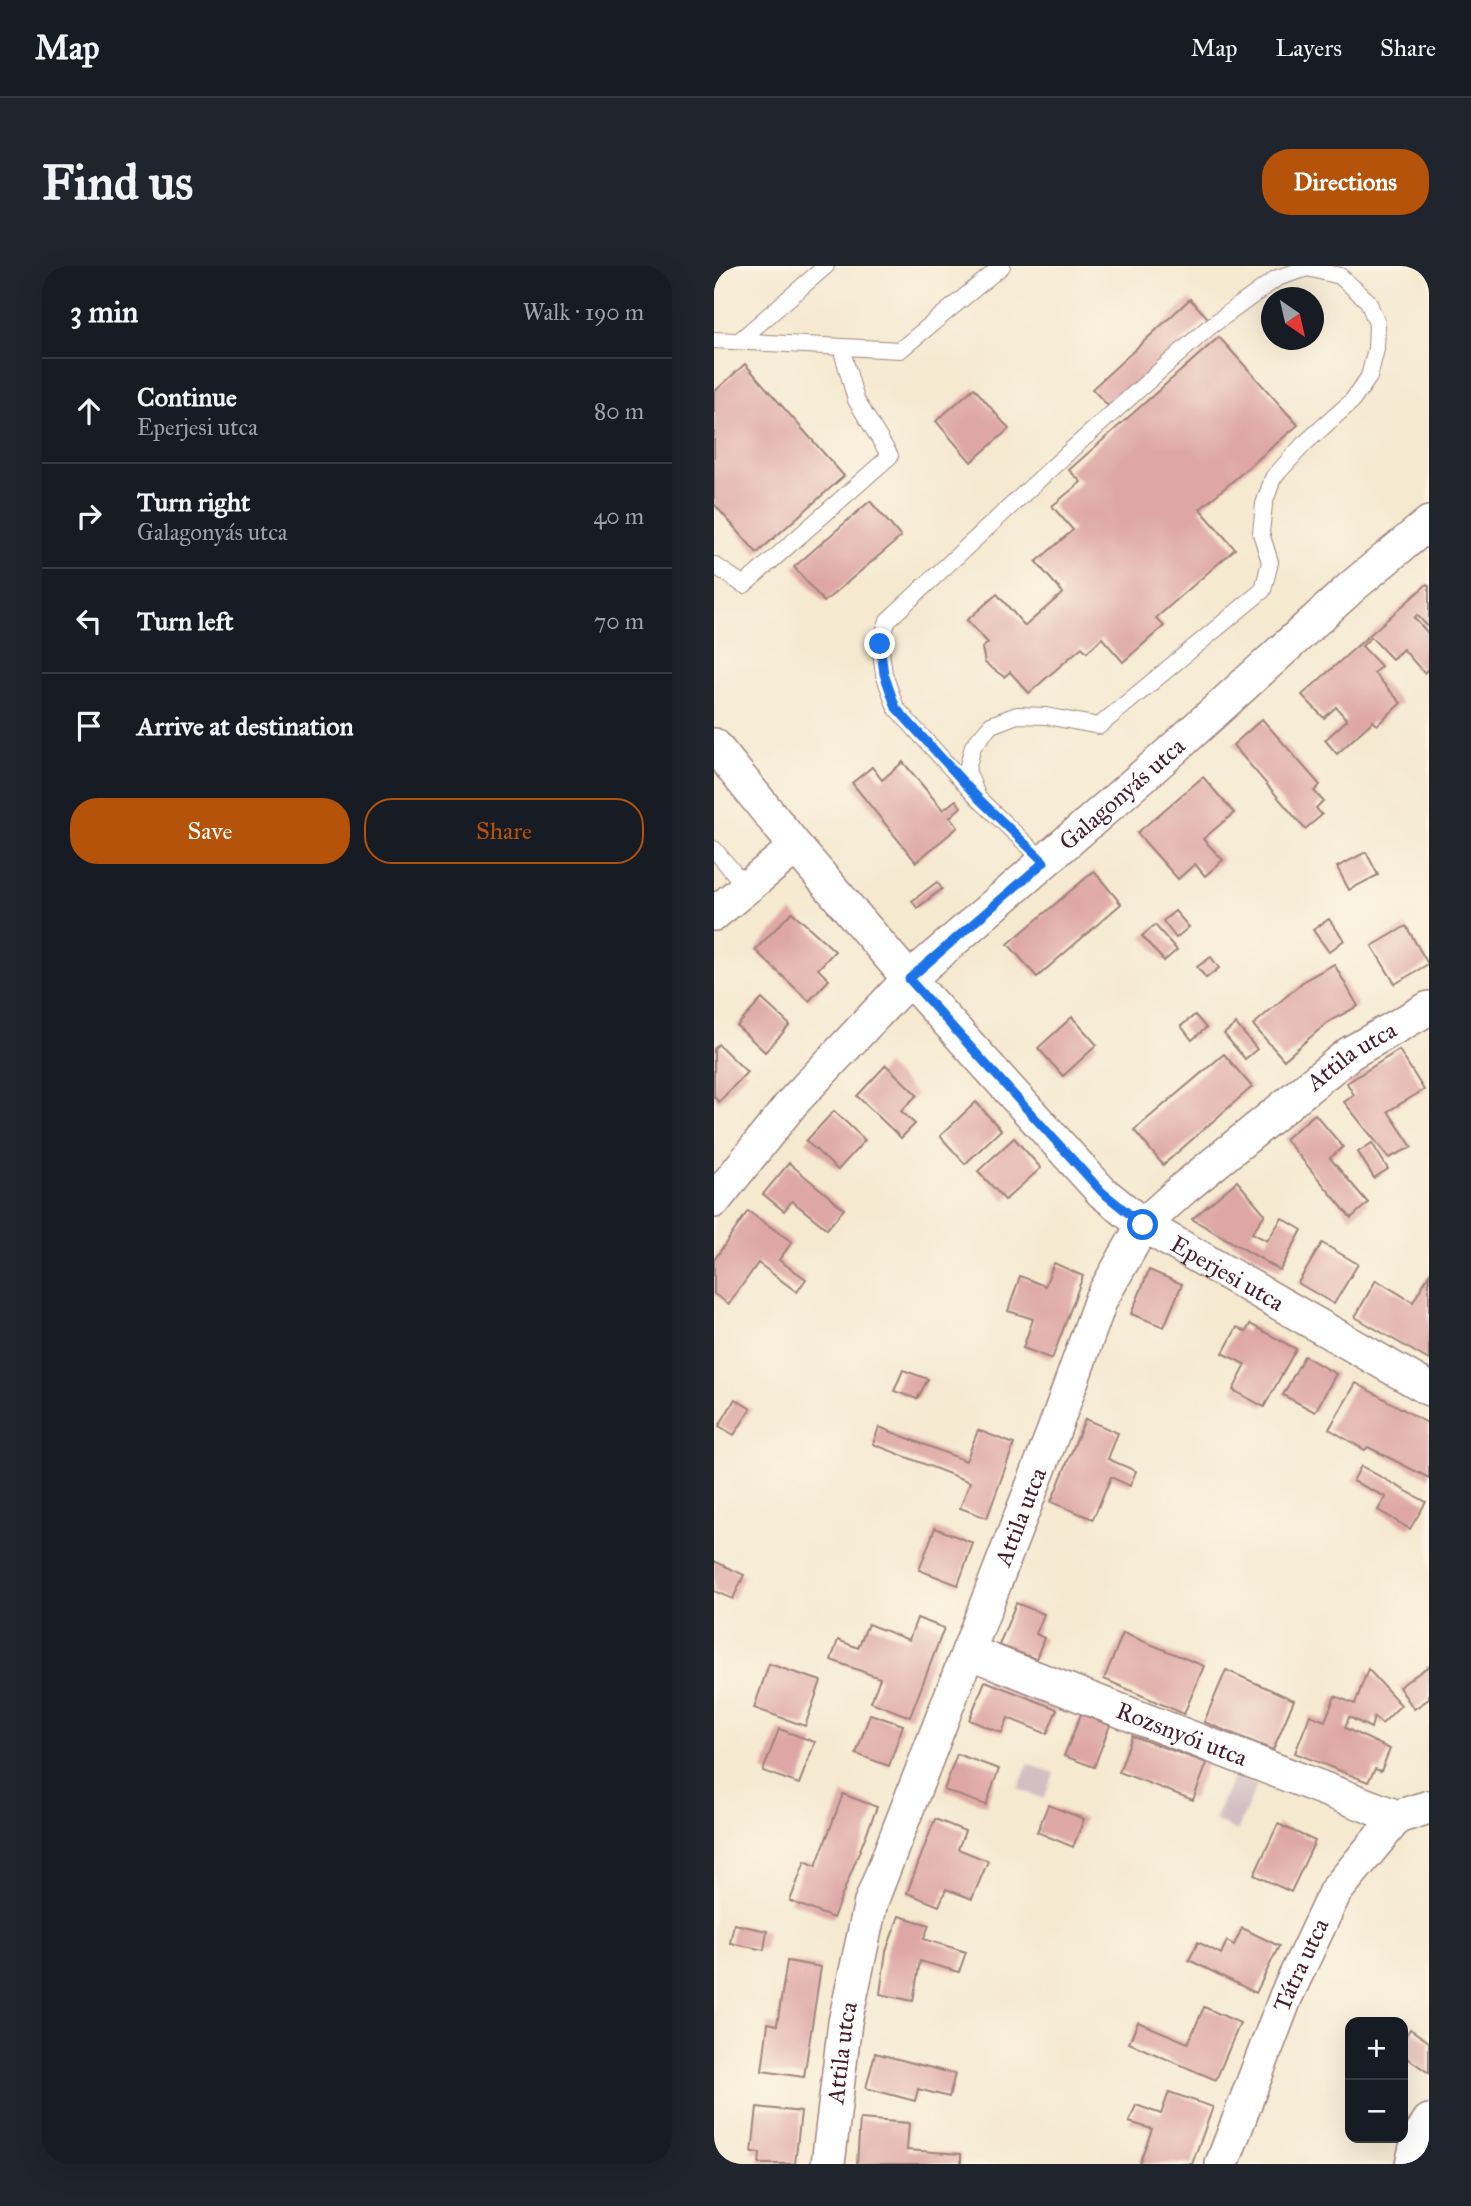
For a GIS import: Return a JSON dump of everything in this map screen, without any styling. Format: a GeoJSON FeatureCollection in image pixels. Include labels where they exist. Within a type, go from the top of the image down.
{"type":"FeatureCollection","features":[{"type":"Feature","properties":{"kind":"street","name":"Galagonyás utca"},"geometry":{"type":"LineString","coordinates":[[714,1201],[792,1103],[909,979],[1166,756],[1354,585],[1429,523]]}},
{"type":"Feature","properties":{"kind":"street","name":"Eperjesi utca"},"geometry":{"type":"LineString","coordinates":[[714,745],[796,847],[909,979],[1102,1192],[1143,1225],[1429,1389]]}},
{"type":"Feature","properties":{"kind":"street"},"geometry":{"type":"LineString","coordinates":[[714,914],[796,847]]}},
{"type":"Feature","properties":{"kind":"street","name":"Attila utca"},"geometry":{"type":"LineString","coordinates":[[828,2164],[845,2022],[872,1902],[1053,1433],[1101,1299],[1143,1225],[1263,1121],[1350,1053],[1429,1008]]}},
{"type":"Feature","properties":{"kind":"street","name":"Rozsnyói utca"},"geometry":{"type":"LineString","coordinates":[[968,1652],[1397,1817]]}},
{"type":"Feature","properties":{"kind":"street"},"geometry":{"type":"LineString","coordinates":[[1397,1817],[1429,1807]]}},
{"type":"Feature","properties":{"kind":"street","name":"Tátra utca"},"geometry":{"type":"LineString","coordinates":[[1222,2164],[1286,1996],[1335,1892],[1397,1817]]}},
{"type":"Feature","properties":{"kind":"street"},"geometry":{"type":"LineString","coordinates":[[1412,2164],[1418,2139],[1429,2121]]}},
{"type":"Feature","properties":{"kind":"lane"},"geometry":{"type":"LineString","coordinates":[[739,341],[826,266]]}},
{"type":"Feature","properties":{"kind":"lane"},"geometry":{"type":"LineString","coordinates":[[714,340],[900,350],[1002,266]]}},
{"type":"Feature","properties":{"kind":"lane"},"geometry":{"type":"LineString","coordinates":[[978,798],[967,771],[973,746],[991,725],[1017,715],[1046,716],[1099,726],[1263,590],[1270,562],[1261,533],[1264,504],[1273,478],[1304,444],[1352,401],[1368,377],[1376,349],[1377,324],[1368,301],[1340,276],[1308,268],[1277,278],[1209,328],[1072,449],[888,620],[880,644],[884,674],[896,708],[978,798],[1044,862]]}},
{"type":"Feature","properties":{"kind":"lane"},"geometry":{"type":"LineString","coordinates":[[714,565],[744,585],[890,456],[856,400],[841,347]]}},
{"type":"Feature","properties":{"kind":"lane"},"geometry":{"type":"LineString","coordinates":[[714,849],[746,887]]}},
{"type":"Feature","properties":{"kind":"shaded area"},"geometry":{"type":"Polygon","coordinates":[[[1028,1764],[1054,1773],[1044,1799],[1018,1789],[1028,1764]]]}},
{"type":"Feature","properties":{"kind":"shaded area"},"geometry":{"type":"Polygon","coordinates":[[[1234,1775],[1257,1785],[1237,1831],[1214,1820],[1234,1775]]]}},
{"type":"Feature","properties":{"kind":"building"},"geometry":{"type":"Polygon","coordinates":[[[1190,299],[1208,318],[1110,408],[1092,389],[1190,299]]]}},
{"type":"Feature","properties":{"kind":"building"},"geometry":{"type":"Polygon","coordinates":[[[1219,337],[1298,425],[1200,509],[1235,549],[1156,618],[1164,626],[1123,662],[1102,638],[1087,652],[1082,647],[1029,693],[1010,672],[1004,677],[985,663],[982,648],[988,643],[967,620],[997,594],[1025,626],[1063,593],[1036,562],[1073,530],[1052,506],[1081,482],[1069,470],[1219,337]]]}},
{"type":"Feature","properties":{"kind":"building"},"geometry":{"type":"Polygon","coordinates":[[[745,364],[844,476],[757,553],[714,504],[714,392],[745,364]]]}},
{"type":"Feature","properties":{"kind":"building"},"geometry":{"type":"Polygon","coordinates":[[[974,388],[1009,429],[971,462],[936,421],[974,388]]]}},
{"type":"Feature","properties":{"kind":"building"},"geometry":{"type":"Polygon","coordinates":[[[870,501],[901,537],[824,602],[794,567],[870,501]]]}},
{"type":"Feature","properties":{"kind":"building"},"geometry":{"type":"Polygon","coordinates":[[[1427,584],[1429,628],[1417,615],[1414,618],[1429,634],[1429,668],[1424,673],[1403,649],[1392,659],[1371,637],[1362,646],[1381,666],[1374,673],[1401,703],[1377,725],[1373,721],[1337,754],[1325,740],[1347,720],[1336,707],[1324,718],[1302,695],[1427,584]]]}},
{"type":"Feature","properties":{"kind":"building"},"geometry":{"type":"Polygon","coordinates":[[[1262,719],[1320,785],[1314,791],[1323,801],[1316,808],[1322,815],[1305,829],[1233,745],[1262,719]]]}},
{"type":"Feature","properties":{"kind":"building"},"geometry":{"type":"Polygon","coordinates":[[[903,762],[943,810],[956,800],[961,807],[950,817],[958,827],[916,862],[852,783],[872,767],[882,780],[903,762]]]}},
{"type":"Feature","properties":{"kind":"building"},"geometry":{"type":"Polygon","coordinates":[[[1203,777],[1234,813],[1203,839],[1223,860],[1205,876],[1195,864],[1178,879],[1137,833],[1203,777]]]}},
{"type":"Feature","properties":{"kind":"building"},"geometry":{"type":"Polygon","coordinates":[[[1366,852],[1378,875],[1349,890],[1337,867],[1366,852]]]}},
{"type":"Feature","properties":{"kind":"building"},"geometry":{"type":"Polygon","coordinates":[[[1094,871],[1121,904],[1037,977],[1008,944],[1094,871]]]}},
{"type":"Feature","properties":{"kind":"building"},"geometry":{"type":"Polygon","coordinates":[[[937,882],[942,889],[917,908],[912,901],[937,882]]]}},
{"type":"Feature","properties":{"kind":"building"},"geometry":{"type":"Polygon","coordinates":[[[1175,911],[1189,927],[1176,938],[1163,921],[1175,911]]]}},
{"type":"Feature","properties":{"kind":"building"},"geometry":{"type":"Polygon","coordinates":[[[792,912],[835,951],[818,969],[829,980],[809,1001],[755,950],[792,912]]]}},
{"type":"Feature","properties":{"kind":"building"},"geometry":{"type":"Polygon","coordinates":[[[1329,919],[1344,940],[1329,952],[1313,930],[1329,919]]]}},
{"type":"Feature","properties":{"kind":"building"},"geometry":{"type":"Polygon","coordinates":[[[1155,925],[1177,950],[1164,961],[1142,936],[1155,925]]]}},
{"type":"Feature","properties":{"kind":"building"},"geometry":{"type":"Polygon","coordinates":[[[1406,926],[1428,964],[1395,984],[1372,946],[1406,926]]]}},
{"type":"Feature","properties":{"kind":"building"},"geometry":{"type":"Polygon","coordinates":[[[1211,957],[1219,968],[1206,978],[1197,967],[1211,957]]]}},
{"type":"Feature","properties":{"kind":"building"},"geometry":{"type":"Polygon","coordinates":[[[1334,964],[1358,1006],[1328,1022],[1284,1060],[1253,1025],[1305,980],[1334,964]]]}},
{"type":"Feature","properties":{"kind":"building"},"geometry":{"type":"Polygon","coordinates":[[[762,999],[790,1025],[765,1052],[737,1026],[762,999]]]}},
{"type":"Feature","properties":{"kind":"building"},"geometry":{"type":"Polygon","coordinates":[[[1195,1015],[1206,1028],[1192,1040],[1181,1026],[1195,1015]]]}},
{"type":"Feature","properties":{"kind":"building"},"geometry":{"type":"Polygon","coordinates":[[[1072,1017],[1097,1045],[1063,1076],[1038,1048],[1072,1017]]]}},
{"type":"Feature","properties":{"kind":"building"},"geometry":{"type":"Polygon","coordinates":[[[1236,1024],[1257,1049],[1245,1059],[1224,1034],[1236,1024]]]}},
{"type":"Feature","properties":{"kind":"building"},"geometry":{"type":"Polygon","coordinates":[[[718,1044],[747,1072],[719,1102],[714,1097],[714,1049],[718,1044]]]}},
{"type":"Feature","properties":{"kind":"building"},"geometry":{"type":"Polygon","coordinates":[[[1399,1050],[1424,1090],[1388,1111],[1412,1147],[1389,1158],[1344,1102],[1354,1095],[1347,1083],[1399,1050]]]}},
{"type":"Feature","properties":{"kind":"building"},"geometry":{"type":"Polygon","coordinates":[[[1224,1054],[1252,1087],[1163,1165],[1134,1130],[1224,1054]]]}},
{"type":"Feature","properties":{"kind":"building"},"geometry":{"type":"Polygon","coordinates":[[[886,1065],[917,1095],[901,1111],[915,1124],[901,1138],[857,1096],[886,1065]]]}},
{"type":"Feature","properties":{"kind":"building"},"geometry":{"type":"Polygon","coordinates":[[[976,1102],[1001,1130],[965,1164],[940,1136],[976,1102]]]}},
{"type":"Feature","properties":{"kind":"building"},"geometry":{"type":"Polygon","coordinates":[[[834,1111],[865,1140],[838,1170],[806,1141],[834,1111]]]}},
{"type":"Feature","properties":{"kind":"building"},"geometry":{"type":"Polygon","coordinates":[[[1315,1114],[1343,1147],[1330,1158],[1368,1203],[1351,1218],[1285,1139],[1315,1114]]]}},
{"type":"Feature","properties":{"kind":"building"},"geometry":{"type":"Polygon","coordinates":[[[1014,1138],[1041,1168],[1005,1200],[978,1171],[1014,1138]]]}},
{"type":"Feature","properties":{"kind":"building"},"geometry":{"type":"Polygon","coordinates":[[[1372,1143],[1388,1169],[1374,1178],[1358,1152],[1372,1143]]]}},
{"type":"Feature","properties":{"kind":"building"},"geometry":{"type":"Polygon","coordinates":[[[789,1163],[844,1209],[827,1229],[792,1201],[784,1211],[763,1194],[789,1163]]]}},
{"type":"Feature","properties":{"kind":"building"},"geometry":{"type":"Polygon","coordinates":[[[1237,1181],[1265,1214],[1252,1233],[1267,1241],[1282,1218],[1302,1230],[1280,1270],[1192,1219],[1237,1181]]]}},
{"type":"Feature","properties":{"kind":"building"},"geometry":{"type":"Polygon","coordinates":[[[748,1211],[792,1242],[779,1260],[806,1279],[797,1292],[758,1263],[729,1304],[714,1294],[714,1260],[748,1211]]]}},
{"type":"Feature","properties":{"kind":"building"},"geometry":{"type":"Polygon","coordinates":[[[1322,1243],[1358,1264],[1334,1304],[1298,1283],[1322,1243]]]}},
{"type":"Feature","properties":{"kind":"building"},"geometry":{"type":"Polygon","coordinates":[[[1054,1263],[1083,1276],[1052,1359],[1023,1348],[1033,1319],[1008,1311],[1020,1276],[1045,1286],[1054,1263]]]}},
{"type":"Feature","properties":{"kind":"building"},"geometry":{"type":"Polygon","coordinates":[[[1149,1270],[1182,1284],[1164,1327],[1131,1314],[1149,1270]]]}},
{"type":"Feature","properties":{"kind":"building"},"geometry":{"type":"Polygon","coordinates":[[[1429,1274],[1429,1360],[1355,1317],[1376,1280],[1413,1302],[1429,1274]]]}},
{"type":"Feature","properties":{"kind":"building"},"geometry":{"type":"Polygon","coordinates":[[[1250,1324],[1296,1349],[1264,1407],[1233,1390],[1246,1365],[1223,1353],[1237,1327],[1246,1332],[1250,1324]]]}},
{"type":"Feature","properties":{"kind":"building"},"geometry":{"type":"Polygon","coordinates":[[[1304,1356],[1336,1374],[1315,1412],[1283,1395],[1304,1356]]]}},
{"type":"Feature","properties":{"kind":"building"},"geometry":{"type":"Polygon","coordinates":[[[903,1370],[928,1379],[917,1399],[894,1391],[903,1370]]]}},
{"type":"Feature","properties":{"kind":"building"},"geometry":{"type":"Polygon","coordinates":[[[1356,1383],[1429,1424],[1429,1478],[1368,1447],[1365,1450],[1329,1429],[1356,1383]]]}},
{"type":"Feature","properties":{"kind":"building"},"geometry":{"type":"Polygon","coordinates":[[[735,1399],[751,1409],[734,1435],[719,1426],[735,1399]]]}},
{"type":"Feature","properties":{"kind":"building"},"geometry":{"type":"Polygon","coordinates":[[[1085,1419],[1118,1433],[1108,1459],[1136,1471],[1130,1486],[1111,1477],[1093,1519],[1051,1502],[1085,1419]]]}},
{"type":"Feature","properties":{"kind":"building"},"geometry":{"type":"Polygon","coordinates":[[[879,1427],[966,1461],[978,1430],[1014,1444],[987,1518],[960,1508],[970,1482],[873,1444],[879,1427]]]}},
{"type":"Feature","properties":{"kind":"building"},"geometry":{"type":"Polygon","coordinates":[[[1361,1466],[1426,1502],[1410,1529],[1378,1510],[1386,1497],[1353,1481],[1361,1466]]]}},
{"type":"Feature","properties":{"kind":"building"},"geometry":{"type":"Polygon","coordinates":[[[935,1528],[973,1543],[958,1585],[919,1570],[935,1528]]]}},
{"type":"Feature","properties":{"kind":"building"},"geometry":{"type":"Polygon","coordinates":[[[714,1561],[744,1575],[733,1599],[714,1591],[714,1561]]]}},
{"type":"Feature","properties":{"kind":"building"},"geometry":{"type":"Polygon","coordinates":[[[1016,1603],[1044,1614],[1036,1634],[1044,1638],[1036,1659],[999,1645],[1016,1603]]]}},
{"type":"Feature","properties":{"kind":"building"},"geometry":{"type":"Polygon","coordinates":[[[917,1618],[944,1628],[910,1717],[871,1702],[880,1678],[831,1660],[838,1640],[858,1648],[868,1624],[909,1640],[917,1618]]]}},
{"type":"Feature","properties":{"kind":"building"},"geometry":{"type":"Polygon","coordinates":[[[1123,1633],[1204,1666],[1184,1714],[1104,1679],[1123,1633]]]}},
{"type":"Feature","properties":{"kind":"building"},"geometry":{"type":"Polygon","coordinates":[[[769,1664],[821,1681],[805,1726],[754,1708],[769,1664]]]}},
{"type":"Feature","properties":{"kind":"building"},"geometry":{"type":"Polygon","coordinates":[[[1429,1666],[1429,1699],[1414,1709],[1399,1687],[1429,1666]]]}},
{"type":"Feature","properties":{"kind":"building"},"geometry":{"type":"Polygon","coordinates":[[[1368,1669],[1401,1705],[1382,1724],[1374,1717],[1371,1728],[1349,1717],[1345,1728],[1390,1749],[1381,1771],[1375,1769],[1368,1782],[1295,1753],[1310,1715],[1325,1721],[1335,1696],[1355,1704],[1368,1669]]]}},
{"type":"Feature","properties":{"kind":"building"},"geometry":{"type":"Polygon","coordinates":[[[1226,1670],[1294,1700],[1273,1750],[1204,1722],[1226,1670]]]}},
{"type":"Feature","properties":{"kind":"building"},"geometry":{"type":"Polygon","coordinates":[[[985,1681],[1057,1709],[1047,1734],[1008,1718],[1002,1733],[969,1720],[985,1681]]]}},
{"type":"Feature","properties":{"kind":"building"},"geometry":{"type":"Polygon","coordinates":[[[870,1714],[903,1725],[889,1766],[856,1754],[870,1714]]]}},
{"type":"Feature","properties":{"kind":"building"},"geometry":{"type":"Polygon","coordinates":[[[1081,1714],[1110,1725],[1094,1767],[1064,1756],[1081,1714]]]}},
{"type":"Feature","properties":{"kind":"building"},"geometry":{"type":"Polygon","coordinates":[[[779,1729],[815,1742],[799,1784],[763,1771],[779,1729]]]}},
{"type":"Feature","properties":{"kind":"building"},"geometry":{"type":"Polygon","coordinates":[[[1132,1736],[1207,1763],[1193,1800],[1119,1772],[1132,1736]]]}},
{"type":"Feature","properties":{"kind":"building"},"geometry":{"type":"Polygon","coordinates":[[[957,1754],[999,1769],[986,1805],[944,1790],[957,1754]]]}},
{"type":"Feature","properties":{"kind":"building"},"geometry":{"type":"Polygon","coordinates":[[[843,1794],[877,1807],[833,1918],[790,1901],[805,1861],[816,1866],[843,1794]]]}},
{"type":"Feature","properties":{"kind":"building"},"geometry":{"type":"Polygon","coordinates":[[[1048,1805],[1084,1819],[1073,1847],[1037,1832],[1048,1805]]]}},
{"type":"Feature","properties":{"kind":"building"},"geometry":{"type":"Polygon","coordinates":[[[935,1819],[965,1831],[958,1849],[988,1861],[972,1899],[946,1889],[939,1906],[907,1893],[935,1819]]]}},
{"type":"Feature","properties":{"kind":"building"},"geometry":{"type":"Polygon","coordinates":[[[1278,1824],[1315,1841],[1291,1892],[1254,1875],[1278,1824]]]}},
{"type":"Feature","properties":{"kind":"building"},"geometry":{"type":"Polygon","coordinates":[[[899,1916],[929,1925],[924,1939],[966,1952],[959,1972],[920,1961],[913,2001],[880,1994],[886,1951],[899,1916]]]}},
{"type":"Feature","properties":{"kind":"building"},"geometry":{"type":"Polygon","coordinates":[[[734,1924],[767,1931],[764,1950],[730,1943],[734,1924]]]}},
{"type":"Feature","properties":{"kind":"building"},"geometry":{"type":"Polygon","coordinates":[[[1242,1928],[1279,1946],[1256,1993],[1189,1960],[1198,1942],[1221,1954],[1227,1941],[1234,1945],[1242,1928]]]}},
{"type":"Feature","properties":{"kind":"building"},"geometry":{"type":"Polygon","coordinates":[[[787,1961],[821,1967],[804,2077],[762,2071],[768,2023],[777,2025],[787,1961]]]}},
{"type":"Feature","properties":{"kind":"building"},"geometry":{"type":"Polygon","coordinates":[[[1204,2007],[1240,2023],[1216,2080],[1129,2043],[1138,2022],[1188,2043],[1204,2007]]]}},
{"type":"Feature","properties":{"kind":"building"},"geometry":{"type":"Polygon","coordinates":[[[1410,2029],[1429,2042],[1429,2073],[1408,2058],[1410,2029]]]}},
{"type":"Feature","properties":{"kind":"building"},"geometry":{"type":"Polygon","coordinates":[[[875,2053],[955,2074],[949,2097],[918,2089],[915,2101],[866,2088],[875,2053]]]}},
{"type":"Feature","properties":{"kind":"building"},"geometry":{"type":"Polygon","coordinates":[[[1169,2092],[1213,2107],[1192,2164],[1139,2164],[1152,2129],[1129,2122],[1136,2105],[1161,2114],[1169,2092]]]}},
{"type":"Feature","properties":{"kind":"building"},"geometry":{"type":"Polygon","coordinates":[[[757,2107],[801,2112],[795,2164],[759,2164],[760,2153],[752,2153],[757,2107]]]}},
{"type":"Feature","properties":{"kind":"building"},"geometry":{"type":"Polygon","coordinates":[[[860,2119],[909,2123],[907,2150],[961,2154],[961,2164],[857,2164],[860,2119]]]}},
{"type":"Feature","properties":{"kind":"route"},"geometry":{"type":"LineString","coordinates":[[880,644],[884,674],[896,708],[978,798],[1044,862],[909,979],[1102,1192],[1143,1225]]}}]}
